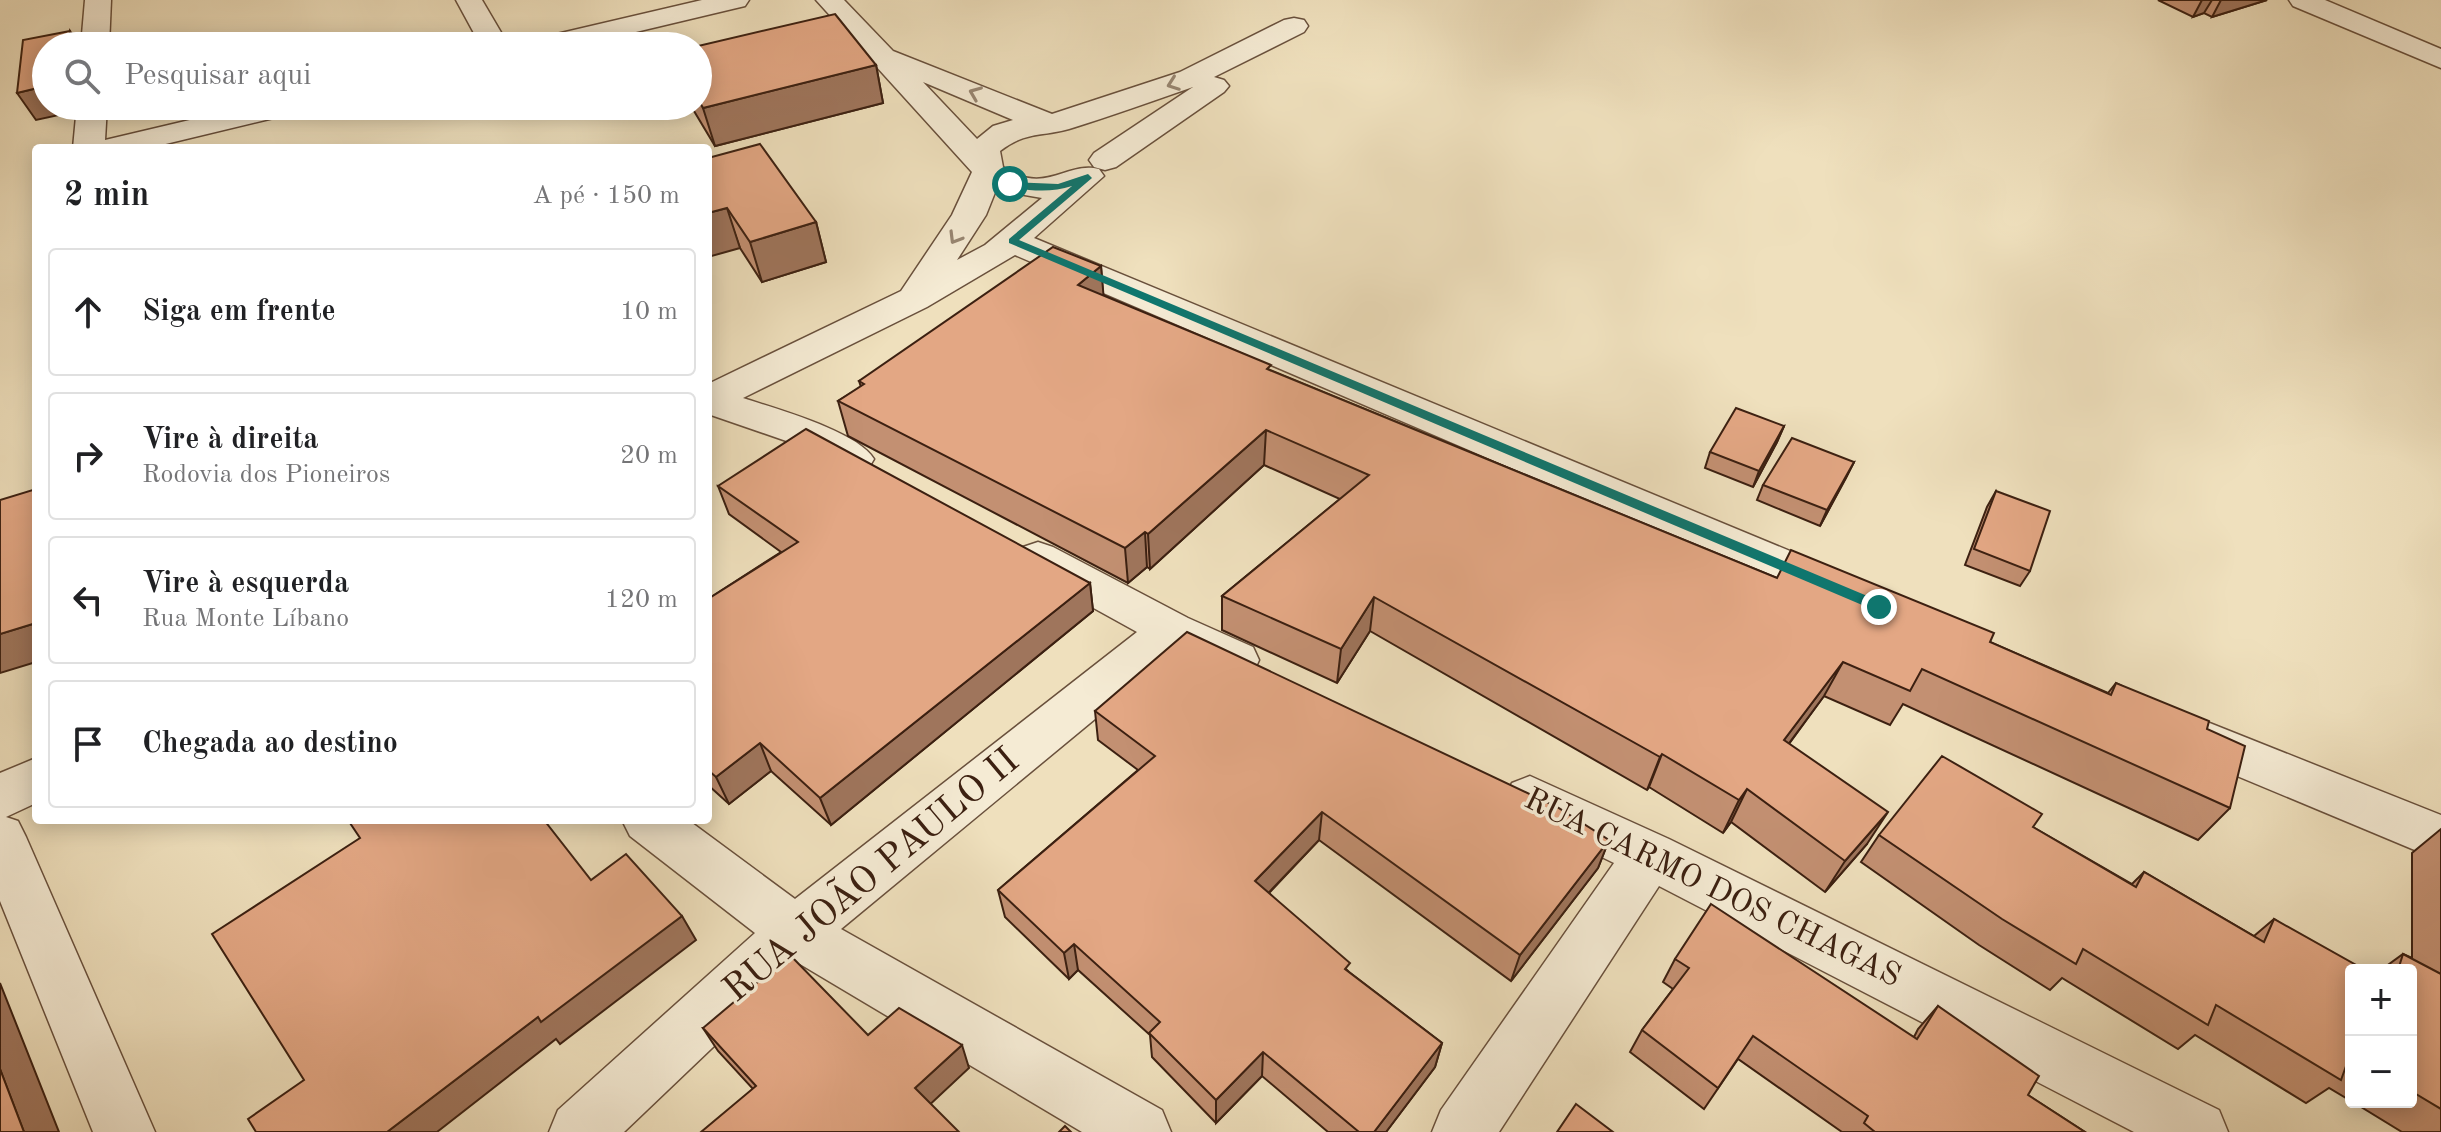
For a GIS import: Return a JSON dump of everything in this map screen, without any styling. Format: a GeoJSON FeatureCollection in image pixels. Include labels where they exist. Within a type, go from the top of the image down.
{"type":"FeatureCollection","features":[{"type":"Feature","properties":{"kind":"street"},"geometry":{"type":"LineString","coordinates":[[96,32],[98,0]]}},
{"type":"Feature","properties":{"kind":"street"},"geometry":{"type":"LineString","coordinates":[[469,0],[487,32]]}},
{"type":"Feature","properties":{"kind":"street"},"geometry":{"type":"LineString","coordinates":[[600,32],[736,0]]}},
{"type":"Feature","properties":{"kind":"street"},"geometry":{"type":"LineString","coordinates":[[829,0],[875,52],[997,179],[1025,188],[1059,187],[1097,168],[1104,143],[1085,129],[1052,123],[875,52]]}},
{"type":"Feature","properties":{"kind":"street"},"geometry":{"type":"LineString","coordinates":[[2302,0],[2441,59]]}},
{"type":"Feature","properties":{"kind":"street"},"geometry":{"type":"LineString","coordinates":[[712,398],[914,299],[1012,241],[1097,168],[1246,65],[1303,17],[1190,78],[1052,123],[1017,128],[994,139],[986,147],[985,168],[969,215],[914,299]]}},
{"type":"Feature","properties":{"kind":"street"},"geometry":{"type":"LineString","coordinates":[[2409,45],[2441,35]]}},
{"type":"Feature","properties":{"kind":"street"},"geometry":{"type":"LineString","coordinates":[[89,144],[91,120]]}},
{"type":"Feature","properties":{"kind":"street"},"geometry":{"type":"LineString","coordinates":[[127,144],[229,120]]}},
{"type":"Feature","properties":{"kind":"street"},"geometry":{"type":"LineString","coordinates":[[1012,241],[1879,607]]}},
{"type":"Feature","properties":{"kind":"street"},"geometry":{"type":"LineString","coordinates":[[1021,286],[1058,260]]}},
{"type":"Feature","properties":{"kind":"street"},"geometry":{"type":"LineString","coordinates":[[712,401],[828,422],[893,480]]}},
{"type":"Feature","properties":{"kind":"street"},"geometry":{"type":"LineString","coordinates":[[1005,540],[1172,630],[1271,676]]}},
{"type":"Feature","properties":{"kind":"street","name":"RUA JOÃO PAULO II"},"geometry":{"type":"LineString","coordinates":[[580,1132],[796,932],[1172,630]]}},
{"type":"Feature","properties":{"kind":"street"},"geometry":{"type":"LineString","coordinates":[[2153,720],[2441,838]]}},
{"type":"Feature","properties":{"kind":"street"},"geometry":{"type":"LineString","coordinates":[[0,797],[32,781]]}},
{"type":"Feature","properties":{"kind":"street","name":"RUA CARMO DOS CHAGAS"},"geometry":{"type":"LineString","coordinates":[[1496,782],[1650,855],[2197,1132]]}},
{"type":"Feature","properties":{"kind":"street"},"geometry":{"type":"LineString","coordinates":[[653,824],[796,932],[1140,1132]]}},
{"type":"Feature","properties":{"kind":"street"},"geometry":{"type":"LineString","coordinates":[[0,837],[124,1132]]}},
{"type":"Feature","properties":{"kind":"street"},"geometry":{"type":"LineString","coordinates":[[1463,1132],[1650,855]]}},
{"type":"Feature","properties":{"kind":"building"},"geometry":{"type":"Polygon","coordinates":[[[835,14],[876,65],[712,106],[712,43],[835,14]]]}},
{"type":"Feature","properties":{"kind":"building"},"geometry":{"type":"Polygon","coordinates":[[[32,38],[32,89],[17,93],[23,40],[32,38]]]}},
{"type":"Feature","properties":{"kind":"building"},"geometry":{"type":"Polygon","coordinates":[[[760,144],[816,222],[750,242],[727,208],[712,212],[712,157],[760,144]]]}},
{"type":"Feature","properties":{"kind":"building"},"geometry":{"type":"Polygon","coordinates":[[[1053,247],[1101,266],[1078,285],[1271,365],[1267,369],[1777,578],[1791,550],[1994,633],[1990,642],[2111,695],[2116,683],[2209,721],[2207,729],[2245,746],[2230,808],[1922,669],[1910,691],[1843,662],[1784,740],[1888,812],[1845,861],[1747,789],[1739,800],[1662,754],[1660,757],[1374,597],[1341,649],[1222,596],[1369,475],[1266,430],[1148,534],[1145,532],[1125,548],[838,401],[864,384],[859,381],[1053,247]]]}},
{"type":"Feature","properties":{"kind":"building"},"geometry":{"type":"Polygon","coordinates":[[[1736,408],[1784,426],[1759,471],[1710,452],[1736,408]]]}},
{"type":"Feature","properties":{"kind":"building"},"geometry":{"type":"Polygon","coordinates":[[[806,429],[1090,583],[820,798],[760,743],[716,777],[712,774],[712,596],[798,542],[718,486],[806,429]]]}},
{"type":"Feature","properties":{"kind":"building"},"geometry":{"type":"Polygon","coordinates":[[[1792,438],[1854,462],[1827,510],[1763,485],[1792,438]]]}},
{"type":"Feature","properties":{"kind":"building"},"geometry":{"type":"Polygon","coordinates":[[[32,490],[32,624],[0,634],[0,500],[32,490]]]}},
{"type":"Feature","properties":{"kind":"building"},"geometry":{"type":"Polygon","coordinates":[[[1996,491],[2050,511],[2030,571],[1974,549],[1996,491]]]}},
{"type":"Feature","properties":{"kind":"building"},"geometry":{"type":"Polygon","coordinates":[[[1187,632],[1557,807],[1609,840],[1520,955],[1322,812],[1255,881],[1350,963],[1345,969],[1442,1043],[1374,1132],[1359,1132],[1263,1052],[1216,1100],[1149,1033],[1160,1022],[1074,944],[1064,953],[998,890],[1155,756],[1095,711],[1187,632]]]}},
{"type":"Feature","properties":{"kind":"building"},"geometry":{"type":"Polygon","coordinates":[[[1942,756],[2042,814],[2033,827],[2136,887],[2144,872],[2264,942],[2274,919],[2354,964],[2345,964],[2345,1069],[2341,1080],[2216,1005],[2208,1025],[2083,949],[2076,964],[2002,919],[1879,835],[1942,756]]]}},
{"type":"Feature","properties":{"kind":"building"},"geometry":{"type":"Polygon","coordinates":[[[351,824],[547,824],[591,880],[626,854],[682,916],[541,1022],[538,1017],[387,1132],[256,1132],[248,1119],[304,1080],[212,934],[360,838],[351,824]]]}},
{"type":"Feature","properties":{"kind":"building"},"geometry":{"type":"Polygon","coordinates":[[[1711,904],[1917,1039],[1938,1006],[2039,1076],[2028,1095],[2085,1132],[1875,1132],[1864,1123],[1868,1116],[1753,1036],[1718,1088],[1642,1030],[1689,968],[1675,959],[1711,904]]]}},
{"type":"Feature","properties":{"kind":"building"},"geometry":{"type":"Polygon","coordinates":[[[2403,954],[2441,974],[2441,1109],[2417,1095],[2417,964],[2400,964],[2403,954]]]}},
{"type":"Feature","properties":{"kind":"building"},"geometry":{"type":"Polygon","coordinates":[[[790,955],[868,1035],[899,1008],[962,1045],[915,1088],[959,1132],[701,1132],[756,1086],[703,1028],[790,955]]]}},
{"type":"Feature","properties":{"kind":"building"},"geometry":{"type":"Polygon","coordinates":[[[0,1069],[24,1132],[0,1132],[0,1069]]]}},
{"type":"Feature","properties":{"kind":"building"},"geometry":{"type":"Polygon","coordinates":[[[1576,1104],[1613,1132],[1557,1132],[1576,1104]]]}},
{"type":"Feature","properties":{"kind":"route"},"geometry":{"type":"LineString","coordinates":[[1010,184],[1025,188],[1059,187],[1088,176],[1012,241],[1879,607]]}}]}
